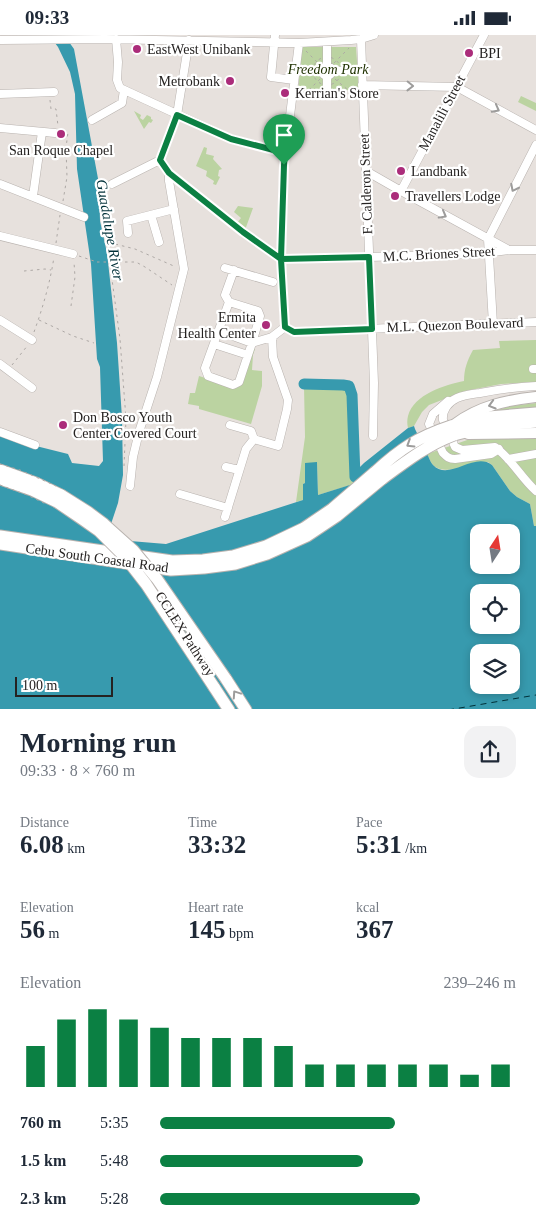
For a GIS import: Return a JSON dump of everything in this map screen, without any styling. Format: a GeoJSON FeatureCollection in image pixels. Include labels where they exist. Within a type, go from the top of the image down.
{"type":"FeatureCollection","features":[{"type":"Feature","properties":{"kind":"highway","name":"Cebu South Coastal Road"},"geometry":{"type":"LineString","coordinates":[[0,544],[171,570],[204,569],[235,564],[267,554],[307,536],[337,516],[382,479],[454,430],[489,417],[536,413]]}},
{"type":"Feature","properties":{"kind":"highway","name":"Cebu South Coastal Road"},"geometry":{"type":"LineString","coordinates":[[0,536],[172,561],[203,560],[232,556],[266,546],[304,528],[332,509],[393,455],[424,436],[454,430],[536,422]]}},
{"type":"Feature","properties":{"kind":"highway"},"geometry":{"type":"LineString","coordinates":[[0,470],[36,483],[61,495],[88,512],[123,541],[157,579],[246,709]]}},
{"type":"Feature","properties":{"kind":"highway"},"geometry":{"type":"LineString","coordinates":[[0,479],[32,491],[56,503],[82,519],[112,543],[146,584],[229,709]]}},
{"type":"Feature","properties":{"kind":"main road","name":"Cebu South Coastal Road"},"geometry":{"type":"LineString","coordinates":[[454,430],[462,418],[484,407],[536,397]]}},
{"type":"Feature","properties":{"kind":"main road","name":"Cebu South Coastal Road"},"geometry":{"type":"LineString","coordinates":[[454,430],[536,433]]}},
{"type":"Feature","properties":{"kind":"street"},"geometry":{"type":"LineString","coordinates":[[0,40],[34,37],[69,39],[139,37],[189,41],[217,38],[275,38],[301,45],[361,39],[374,35]]}},
{"type":"Feature","properties":{"kind":"street","name":"Manalili Street"},"geometry":{"type":"LineString","coordinates":[[401,191],[484,35]]}},
{"type":"Feature","properties":{"kind":"street"},"geometry":{"type":"LineString","coordinates":[[121,38],[117,80],[120,88],[231,139],[285,153]]}},
{"type":"Feature","properties":{"kind":"street"},"geometry":{"type":"LineString","coordinates":[[275,38],[270,77],[294,80]]}},
{"type":"Feature","properties":{"kind":"street","name":"F. Calderon Street"},"geometry":{"type":"LineString","coordinates":[[361,39],[374,383],[373,436]]}},
{"type":"Feature","properties":{"kind":"street"},"geometry":{"type":"LineString","coordinates":[[112,183],[160,160],[177,115],[189,41]]}},
{"type":"Feature","properties":{"kind":"street"},"geometry":{"type":"LineString","coordinates":[[327,42],[327,90]]}},
{"type":"Feature","properties":{"kind":"street"},"geometry":{"type":"LineString","coordinates":[[219,331],[252,343],[272,337],[285,327],[281,259],[284,165],[294,80],[301,45]]}},
{"type":"Feature","properties":{"kind":"street"},"geometry":{"type":"LineString","coordinates":[[300,71],[358,69]]}},
{"type":"Feature","properties":{"kind":"street"},"geometry":{"type":"LineString","coordinates":[[362,85],[457,87],[536,130]]}},
{"type":"Feature","properties":{"kind":"street"},"geometry":{"type":"LineString","coordinates":[[92,120],[122,103],[124,90]]}},
{"type":"Feature","properties":{"kind":"street"},"geometry":{"type":"LineString","coordinates":[[0,93],[52,92]]}},
{"type":"Feature","properties":{"kind":"street"},"geometry":{"type":"LineString","coordinates":[[0,128],[55,133]]}},
{"type":"Feature","properties":{"kind":"street"},"geometry":{"type":"LineString","coordinates":[[33,196],[42,132]]}},
{"type":"Feature","properties":{"kind":"street"},"geometry":{"type":"LineString","coordinates":[[493,324],[488,239],[536,145]]}},
{"type":"Feature","properties":{"kind":"street"},"geometry":{"type":"LineString","coordinates":[[160,160],[169,173],[243,232],[281,259]]}},
{"type":"Feature","properties":{"kind":"street"},"geometry":{"type":"LineString","coordinates":[[366,171],[509,250]]}},
{"type":"Feature","properties":{"kind":"street"},"geometry":{"type":"LineString","coordinates":[[130,486],[138,432],[157,377],[184,269],[169,173]]}},
{"type":"Feature","properties":{"kind":"street"},"geometry":{"type":"LineString","coordinates":[[0,184],[84,217]]}},
{"type":"Feature","properties":{"kind":"street"},"geometry":{"type":"LineString","coordinates":[[128,233],[127,221],[174,209]]}},
{"type":"Feature","properties":{"kind":"street"},"geometry":{"type":"LineString","coordinates":[[151,215],[159,242]]}},
{"type":"Feature","properties":{"kind":"street"},"geometry":{"type":"LineString","coordinates":[[0,237],[74,254]]}},
{"type":"Feature","properties":{"kind":"street","name":"M.C. Briones Street"},"geometry":{"type":"LineString","coordinates":[[281,259],[489,253],[509,250],[536,251]]}},
{"type":"Feature","properties":{"kind":"street"},"geometry":{"type":"LineString","coordinates":[[225,268],[273,282]]}},
{"type":"Feature","properties":{"kind":"street"},"geometry":{"type":"LineString","coordinates":[[229,302],[206,368],[208,376],[234,385],[239,382],[260,316],[258,311],[229,302],[225,295],[234,270]]}},
{"type":"Feature","properties":{"kind":"street"},"geometry":{"type":"LineString","coordinates":[[0,320],[32,340]]}},
{"type":"Feature","properties":{"kind":"street","name":"M.L. Quezon Boulevard"},"geometry":{"type":"LineString","coordinates":[[285,327],[294,332],[536,322]]}},
{"type":"Feature","properties":{"kind":"street"},"geometry":{"type":"LineString","coordinates":[[254,439],[278,445],[288,409],[287,395],[273,357],[272,337]]}},
{"type":"Feature","properties":{"kind":"street"},"geometry":{"type":"LineString","coordinates":[[214,344],[248,355]]}},
{"type":"Feature","properties":{"kind":"street"},"geometry":{"type":"LineString","coordinates":[[0,364],[32,388]]}},
{"type":"Feature","properties":{"kind":"street"},"geometry":{"type":"LineString","coordinates":[[499,449],[490,454],[449,459],[443,453],[429,424],[430,420],[439,408],[449,401],[492,391],[536,385]]}},
{"type":"Feature","properties":{"kind":"street"},"geometry":{"type":"LineString","coordinates":[[457,399],[443,411],[442,416],[455,447],[462,450],[493,446],[499,449],[536,491]]}},
{"type":"Feature","properties":{"kind":"street"},"geometry":{"type":"LineString","coordinates":[[230,425],[251,431],[254,439]]}},
{"type":"Feature","properties":{"kind":"street"},"geometry":{"type":"LineString","coordinates":[[0,432],[35,445]]}},
{"type":"Feature","properties":{"kind":"street"},"geometry":{"type":"LineString","coordinates":[[225,517],[246,449],[254,439]]}},
{"type":"Feature","properties":{"kind":"street"},"geometry":{"type":"LineString","coordinates":[[508,459],[536,454]]}},
{"type":"Feature","properties":{"kind":"street"},"geometry":{"type":"LineString","coordinates":[[226,467],[239,470]]}},
{"type":"Feature","properties":{"kind":"street"},"geometry":{"type":"LineString","coordinates":[[180,494],[228,508]]}},
{"type":"Feature","properties":{"kind":"path"},"geometry":{"type":"LineString","coordinates":[[301,45],[348,90]]}},
{"type":"Feature","properties":{"kind":"path"},"geometry":{"type":"LineString","coordinates":[[309,91],[350,47]]}},
{"type":"Feature","properties":{"kind":"path"},"geometry":{"type":"LineString","coordinates":[[52,92],[51,109],[56,109],[58,129],[55,133]]}},
{"type":"Feature","properties":{"kind":"path"},"geometry":{"type":"LineString","coordinates":[[9,370],[32,340],[44,305],[52,271],[67,177],[66,148],[68,132]]}},
{"type":"Feature","properties":{"kind":"path"},"geometry":{"type":"LineString","coordinates":[[124,466],[126,419],[120,339],[107,242],[135,249],[184,269]]}},
{"type":"Feature","properties":{"kind":"path"},"geometry":{"type":"LineString","coordinates":[[71,306],[75,277],[74,254],[97,262],[136,262],[179,290]]}},
{"type":"Feature","properties":{"kind":"path"},"geometry":{"type":"LineString","coordinates":[[24,271],[45,269],[52,271]]}},
{"type":"Feature","properties":{"kind":"path"},"geometry":{"type":"LineString","coordinates":[[39,320],[73,336],[94,343]]}},
{"type":"Feature","properties":{"kind":"path"},"geometry":{"type":"LineString","coordinates":[[0,485],[52,506]]}},
{"type":"Feature","properties":{"kind":"green space","name":"Freedom Park"},"geometry":{"type":"Polygon","coordinates":[[[302,47],[356,47],[359,90],[298,91],[302,47]]]}},
{"type":"Feature","properties":{"kind":"green space"},"geometry":{"type":"Polygon","coordinates":[[[521,96],[536,103],[536,111],[518,102],[521,96]]]}},
{"type":"Feature","properties":{"kind":"green space"},"geometry":{"type":"Polygon","coordinates":[[[134,111],[141,115],[140,118],[143,120],[147,115],[153,120],[144,129],[134,111]]]}},
{"type":"Feature","properties":{"kind":"green space"},"geometry":{"type":"Polygon","coordinates":[[[204,147],[207,148],[206,154],[214,156],[213,159],[222,169],[219,170],[218,176],[220,177],[216,185],[213,184],[214,181],[206,176],[207,171],[196,166],[204,147]]]}},
{"type":"Feature","properties":{"kind":"green space"},"geometry":{"type":"Polygon","coordinates":[[[238,206],[253,208],[245,230],[237,223],[241,218],[234,212],[238,206]]]}},
{"type":"Feature","properties":{"kind":"green space"},"geometry":{"type":"Polygon","coordinates":[[[536,340],[536,382],[501,384],[465,391],[429,405],[422,412],[414,426],[408,428],[407,422],[411,408],[423,396],[448,385],[464,381],[466,365],[473,350],[500,348],[499,341],[536,340]]]}},
{"type":"Feature","properties":{"kind":"green space"},"geometry":{"type":"Polygon","coordinates":[[[253,349],[255,349],[252,370],[262,371],[262,386],[251,424],[188,404],[190,393],[195,393],[199,376],[234,387],[253,349]]]}},
{"type":"Feature","properties":{"kind":"green space"},"geometry":{"type":"Polygon","coordinates":[[[304,386],[349,388],[354,484],[318,495],[317,462],[303,484],[303,500],[296,502],[305,437],[304,386]]]}},
{"type":"Feature","properties":{"kind":"green space"},"geometry":{"type":"Polygon","coordinates":[[[536,403],[536,408],[494,411],[511,406],[536,403]]]}},
{"type":"Feature","properties":{"kind":"green space"},"geometry":{"type":"Polygon","coordinates":[[[536,436],[536,526],[534,526],[530,504],[510,491],[488,462],[459,469],[444,470],[433,465],[427,454],[473,438],[536,436]]]}},
{"type":"Feature","properties":{"kind":"water"},"geometry":{"type":"Polygon","coordinates":[[[49,35],[64,35],[74,49],[99,184],[100,221],[107,253],[117,343],[122,418],[123,475],[118,503],[106,539],[166,544],[303,500],[305,463],[317,462],[318,495],[353,484],[360,467],[364,463],[408,428],[414,426],[433,465],[439,469],[446,470],[477,461],[485,462],[492,465],[510,491],[530,504],[534,526],[536,526],[536,709],[0,709],[0,433],[36,446],[68,454],[72,463],[99,466],[103,461],[100,367],[97,359],[91,264],[77,169],[75,94],[70,72],[58,47],[49,35]]]}},
{"type":"Feature","properties":{"kind":"waterway"},"geometry":{"type":"LineString","coordinates":[[304,384],[349,386],[352,395],[355,477]]}},
{"type":"Feature","properties":{"kind":"ferry route"},"geometry":{"type":"LineString","coordinates":[[454,709],[536,695]]}},
{"type":"Feature","properties":{"kind":"place","name":"EastWest Unibank"},"geometry":{"type":"Point","coordinates":[137,49]}},
{"type":"Feature","properties":{"kind":"place","name":"BPI"},"geometry":{"type":"Point","coordinates":[469,53]}},
{"type":"Feature","properties":{"kind":"place","name":"Metrobank"},"geometry":{"type":"Point","coordinates":[230,81]}},
{"type":"Feature","properties":{"kind":"place","name":"Kerrian's Store"},"geometry":{"type":"Point","coordinates":[285,93]}},
{"type":"Feature","properties":{"kind":"place","name":"San Roque Chapel"},"geometry":{"type":"Point","coordinates":[61,134]}},
{"type":"Feature","properties":{"kind":"place","name":"Landbank"},"geometry":{"type":"Point","coordinates":[401,171]}},
{"type":"Feature","properties":{"kind":"place","name":"Travellers Lodge"},"geometry":{"type":"Point","coordinates":[395,196]}},
{"type":"Feature","properties":{"kind":"place","name":"Ermita Health Center"},"geometry":{"type":"Point","coordinates":[266,325]}},
{"type":"Feature","properties":{"kind":"place","name":"Don Bosco Youth Center Covered Court"},"geometry":{"type":"Point","coordinates":[63,425]}},
{"type":"Feature","properties":{"kind":"route"},"geometry":{"type":"LineString","coordinates":[[284,165],[281,259],[285,327],[294,332],[372,329],[369,257],[281,259],[243,232],[169,173],[160,160],[177,115],[231,139],[285,153],[284,165]]}},
{"type":"Feature","properties":{"kind":"water label","name":"Guadalupe River"},"geometry":{"type":"Point","coordinates":[110,230]}}]}
